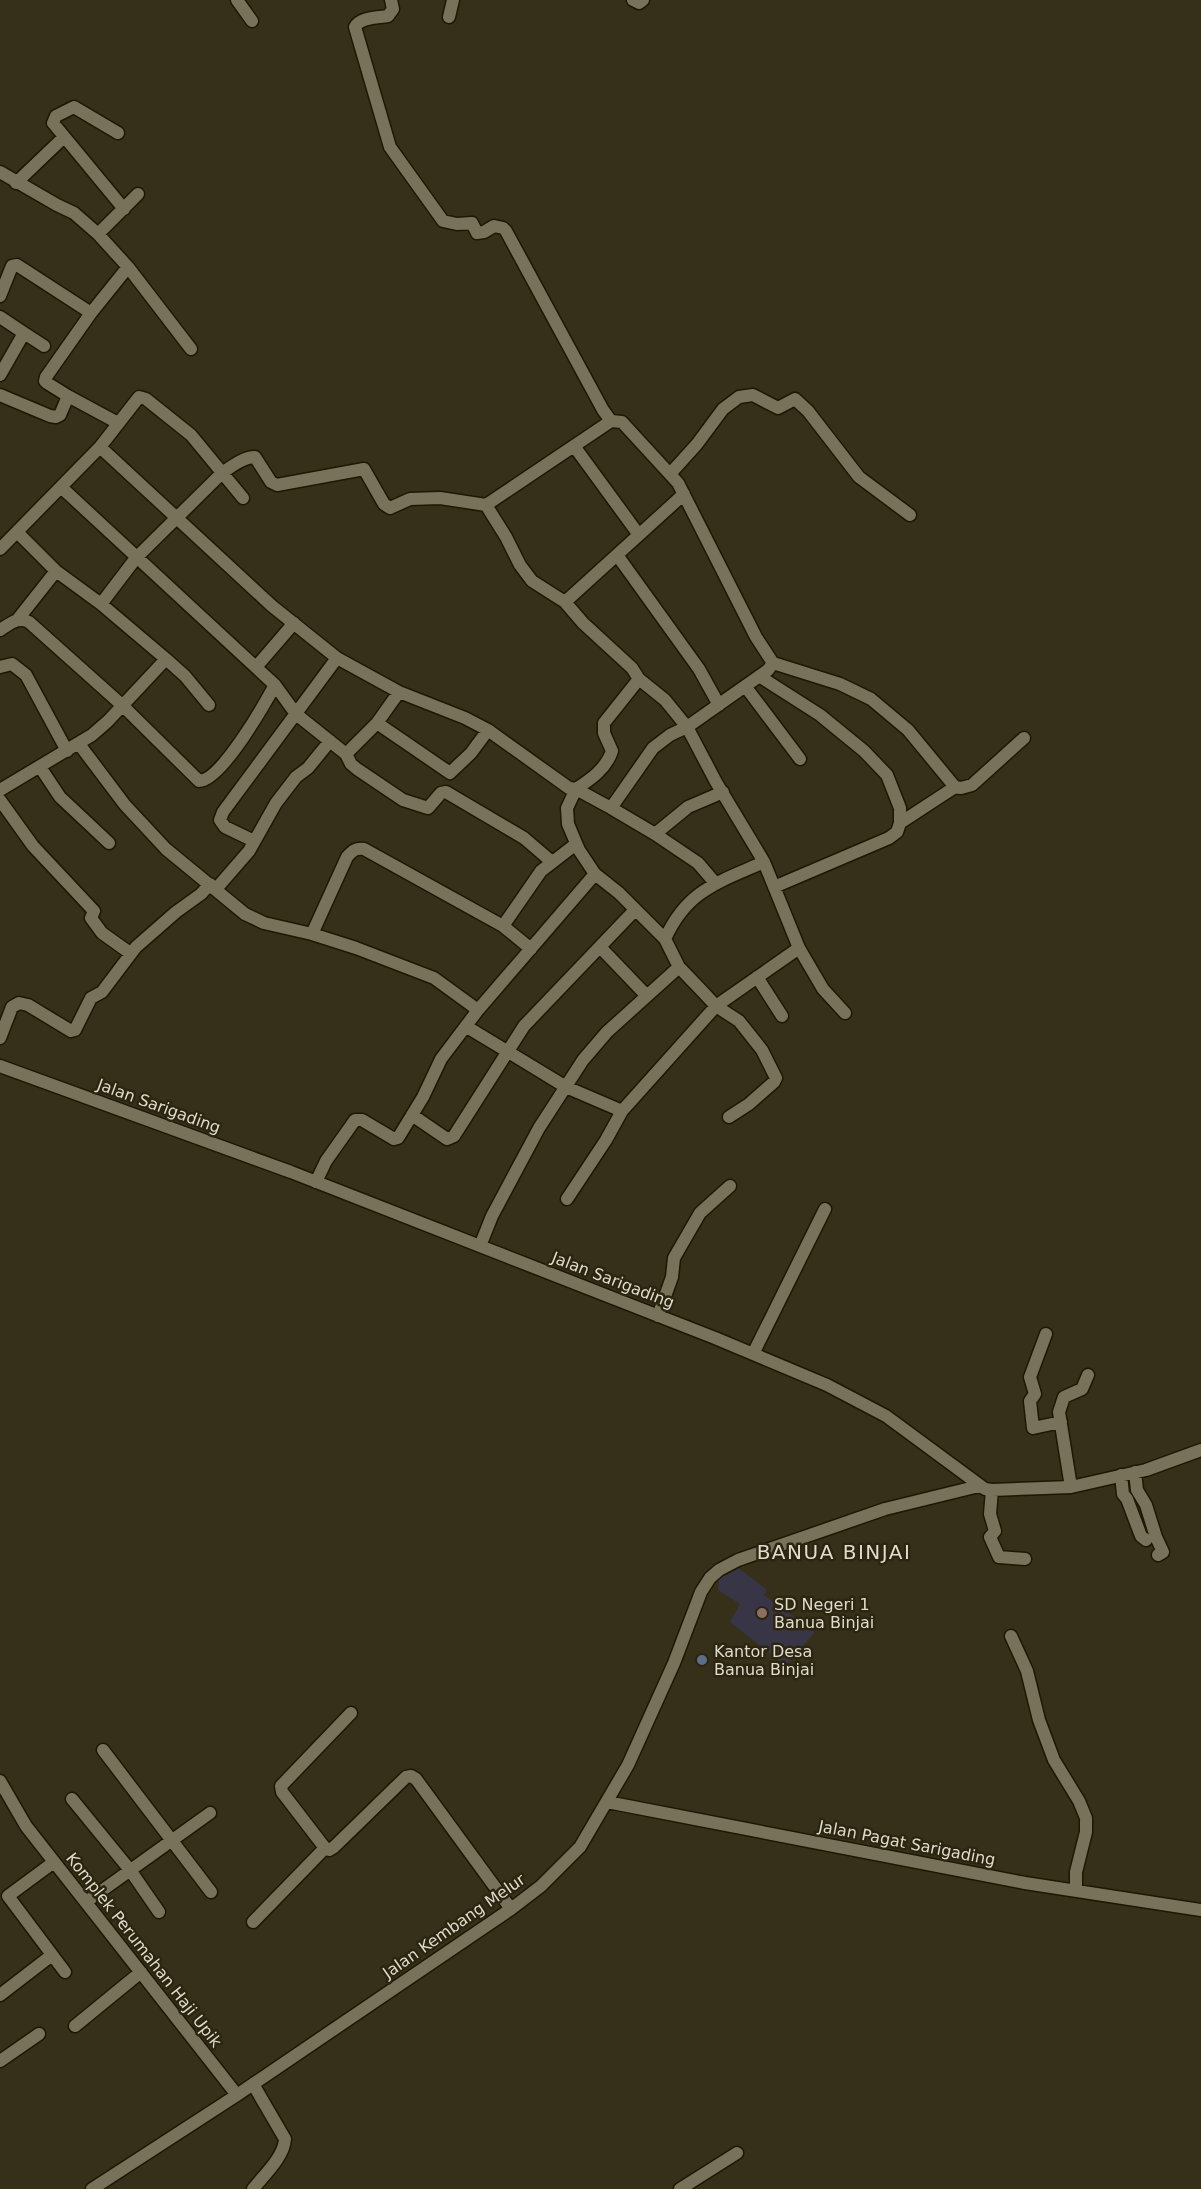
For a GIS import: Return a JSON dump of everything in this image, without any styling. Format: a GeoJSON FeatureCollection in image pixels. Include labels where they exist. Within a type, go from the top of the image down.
{"type":"FeatureCollection","features":[{"type":"Feature","properties":{"kind":"street"},"geometry":{"type":"LineString","coordinates":[[237,0],[252,21]]}},
{"type":"Feature","properties":{"kind":"street"},"geometry":{"type":"LineString","coordinates":[[391,0],[393,9],[388,16],[363,20],[355,27],[390,147],[443,221],[457,224],[472,223],[477,233],[494,226],[506,231],[611,421]]}},
{"type":"Feature","properties":{"kind":"street"},"geometry":{"type":"LineString","coordinates":[[449,17],[453,0]]}},
{"type":"Feature","properties":{"kind":"street"},"geometry":{"type":"LineString","coordinates":[[633,0],[639,3],[643,0]]}},
{"type":"Feature","properties":{"kind":"street"},"geometry":{"type":"LineString","coordinates":[[118,133],[74,107],[54,118],[53,123],[124,209]]}},
{"type":"Feature","properties":{"kind":"street"},"geometry":{"type":"LineString","coordinates":[[16,183],[64,137]]}},
{"type":"Feature","properties":{"kind":"street"},"geometry":{"type":"LineString","coordinates":[[0,172],[16,183],[74,213],[98,234],[128,267],[191,349]]}},
{"type":"Feature","properties":{"kind":"street"},"geometry":{"type":"LineString","coordinates":[[98,234],[138,194]]}},
{"type":"Feature","properties":{"kind":"street"},"geometry":{"type":"LineString","coordinates":[[0,296],[12,266],[17,265],[91,313]]}},
{"type":"Feature","properties":{"kind":"street"},"geometry":{"type":"LineString","coordinates":[[118,423],[47,383],[46,377],[91,313],[128,267]]}},
{"type":"Feature","properties":{"kind":"street"},"geometry":{"type":"LineString","coordinates":[[0,317],[44,346]]}},
{"type":"Feature","properties":{"kind":"street"},"geometry":{"type":"LineString","coordinates":[[0,375],[24,333]]}},
{"type":"Feature","properties":{"kind":"street"},"geometry":{"type":"LineString","coordinates":[[670,474],[697,444],[723,409],[739,397],[753,395],[778,408],[795,399],[808,411],[859,477],[910,515]]}},
{"type":"Feature","properties":{"kind":"street"},"geometry":{"type":"LineString","coordinates":[[1,396],[56,417],[60,415],[68,396]]}},
{"type":"Feature","properties":{"kind":"street"},"geometry":{"type":"LineString","coordinates":[[0,549],[100,447],[136,399],[143,397],[191,435],[227,469],[243,498]]}},
{"type":"Feature","properties":{"kind":"street"},"geometry":{"type":"LineString","coordinates":[[100,604],[136,558],[176,517],[227,469],[249,457],[257,459],[271,482],[278,485],[364,469],[384,504],[390,508],[410,499],[440,498],[486,505],[611,421],[622,422],[678,483],[756,637],[773,663],[840,684],[871,699],[908,730],[956,787]]}},
{"type":"Feature","properties":{"kind":"street"},"geometry":{"type":"LineString","coordinates":[[574,446],[639,535]]}},
{"type":"Feature","properties":{"kind":"street"},"geometry":{"type":"LineString","coordinates":[[100,447],[236,573],[337,658],[399,692],[465,718],[488,730],[569,788],[576,789],[611,808],[698,863],[716,884]]}},
{"type":"Feature","properties":{"kind":"street"},"geometry":{"type":"LineString","coordinates":[[61,487],[275,685],[296,714],[346,754],[351,764],[403,800],[428,808],[441,793],[446,792],[524,838],[552,862]]}},
{"type":"Feature","properties":{"kind":"street"},"geometry":{"type":"LineString","coordinates":[[565,602],[684,494]]}},
{"type":"Feature","properties":{"kind":"street"},"geometry":{"type":"LineString","coordinates":[[486,505],[525,574],[565,602],[583,623],[632,668],[639,679],[665,700],[687,727],[764,862],[799,948],[822,989],[845,1012]]}},
{"type":"Feature","properties":{"kind":"street"},"geometry":{"type":"LineString","coordinates":[[17,532],[56,571],[100,604],[185,676],[209,705]]}},
{"type":"Feature","properties":{"kind":"street"},"geometry":{"type":"LineString","coordinates":[[617,555],[699,669],[719,705]]}},
{"type":"Feature","properties":{"kind":"street"},"geometry":{"type":"LineString","coordinates":[[18,620],[56,571]]}},
{"type":"Feature","properties":{"kind":"street"},"geometry":{"type":"LineString","coordinates":[[0,630],[18,620],[24,619],[29,622],[202,781],[212,775],[224,762],[257,718],[275,685]]}},
{"type":"Feature","properties":{"kind":"street"},"geometry":{"type":"LineString","coordinates":[[255,667],[294,624]]}},
{"type":"Feature","properties":{"kind":"street"},"geometry":{"type":"LineString","coordinates":[[254,841],[225,827],[220,820],[223,812],[337,658]]}},
{"type":"Feature","properties":{"kind":"street"},"geometry":{"type":"LineString","coordinates":[[0,790],[79,744],[108,722],[166,659]]}},
{"type":"Feature","properties":{"kind":"street"},"geometry":{"type":"LineString","coordinates":[[611,808],[653,748],[719,705],[768,670],[773,663]]}},
{"type":"Feature","properties":{"kind":"street"},"geometry":{"type":"LineString","coordinates":[[0,666],[12,664],[26,675],[67,751]]}},
{"type":"Feature","properties":{"kind":"street"},"geometry":{"type":"LineString","coordinates":[[759,676],[820,715],[864,751],[887,776],[900,808],[900,823],[897,832],[889,838],[774,887]]}},
{"type":"Feature","properties":{"kind":"street"},"geometry":{"type":"LineString","coordinates":[[639,679],[604,723],[604,733],[612,751],[597,775],[576,789],[567,813],[568,824],[576,844],[595,874],[665,939],[679,967],[716,1006],[739,1021],[762,1050],[776,1078],[749,1104],[729,1117]]}},
{"type":"Feature","properties":{"kind":"street"},"geometry":{"type":"LineString","coordinates":[[745,686],[800,759]]}},
{"type":"Feature","properties":{"kind":"street"},"geometry":{"type":"LineString","coordinates":[[346,754],[377,723],[399,692]]}},
{"type":"Feature","properties":{"kind":"street"},"geometry":{"type":"LineString","coordinates":[[377,723],[450,773],[471,753],[488,730]]}},
{"type":"Feature","properties":{"kind":"street"},"geometry":{"type":"LineString","coordinates":[[900,823],[956,787],[972,785],[1024,738]]}},
{"type":"Feature","properties":{"kind":"street"},"geometry":{"type":"LineString","coordinates":[[0,1038],[12,1007],[19,1003],[28,1005],[71,1031],[75,1029],[91,998],[102,992],[130,953],[151,933],[213,887],[249,851],[276,803],[296,777],[308,768],[330,741]]}},
{"type":"Feature","properties":{"kind":"street"},"geometry":{"type":"LineString","coordinates":[[79,744],[125,805],[166,849],[245,914],[264,923],[312,934],[356,948],[434,978],[478,1010]]}},
{"type":"Feature","properties":{"kind":"street"},"geometry":{"type":"LineString","coordinates":[[40,766],[60,797],[109,843]]}},
{"type":"Feature","properties":{"kind":"street"},"geometry":{"type":"LineString","coordinates":[[655,834],[688,807],[723,792]]}},
{"type":"Feature","properties":{"kind":"street"},"geometry":{"type":"LineString","coordinates":[[0,800],[33,846],[94,911],[91,918],[102,933],[130,953]]}},
{"type":"Feature","properties":{"kind":"street"},"geometry":{"type":"LineString","coordinates":[[503,926],[541,871],[576,844]]}},
{"type":"Feature","properties":{"kind":"street"},"geometry":{"type":"LineString","coordinates":[[312,934],[347,856],[358,848],[398,866],[503,926],[531,949]]}},
{"type":"Feature","properties":{"kind":"street"},"geometry":{"type":"LineString","coordinates":[[665,939],[672,923],[691,899],[716,884],[764,862]]}},
{"type":"Feature","properties":{"kind":"street"},"geometry":{"type":"LineString","coordinates":[[316,1182],[326,1161],[355,1120],[362,1120],[394,1138],[400,1135],[441,1059],[478,1010],[595,874]]}},
{"type":"Feature","properties":{"kind":"street"},"geometry":{"type":"LineString","coordinates":[[412,1115],[450,1139],[524,1026],[635,910]]}},
{"type":"Feature","properties":{"kind":"street"},"geometry":{"type":"LineString","coordinates":[[600,947],[647,996]]}},
{"type":"Feature","properties":{"kind":"street"},"geometry":{"type":"LineString","coordinates":[[567,1198],[606,1140],[621,1111],[716,1006],[799,948]]}},
{"type":"Feature","properties":{"kind":"street"},"geometry":{"type":"LineString","coordinates":[[480,1246],[488,1224],[533,1138],[583,1060],[607,1032],[679,967]]}},
{"type":"Feature","properties":{"kind":"street"},"geometry":{"type":"LineString","coordinates":[[758,977],[782,1016]]}},
{"type":"Feature","properties":{"kind":"street"},"geometry":{"type":"LineString","coordinates":[[467,1027],[567,1087],[621,1111]]}},
{"type":"Feature","properties":{"kind":"street","name":"Jalan Sarigading"},"geometry":{"type":"LineString","coordinates":[[0,1066],[316,1182],[827,1384],[886,1416],[979,1486],[992,1490],[1071,1486],[1135,1472],[1201,1450]]}},
{"type":"Feature","properties":{"kind":"street"},"geometry":{"type":"LineString","coordinates":[[658,1316],[672,1277],[674,1258],[700,1213],[730,1186]]}},
{"type":"Feature","properties":{"kind":"street"},"geometry":{"type":"LineString","coordinates":[[753,1354],[825,1209]]}},
{"type":"Feature","properties":{"kind":"street"},"geometry":{"type":"LineString","coordinates":[[1046,1334],[1030,1377],[1035,1394],[1030,1401],[1033,1428],[1061,1422]]}},
{"type":"Feature","properties":{"kind":"street"},"geometry":{"type":"LineString","coordinates":[[1071,1486],[1059,1412],[1064,1397],[1082,1389],[1088,1375]]}},
{"type":"Feature","properties":{"kind":"street"},"geometry":{"type":"LineString","coordinates":[[1135,1472],[1137,1490],[1146,1505],[1163,1552],[1158,1556]]}},
{"type":"Feature","properties":{"kind":"street"},"geometry":{"type":"LineString","coordinates":[[1121,1475],[1123,1494],[1141,1536],[1146,1540]]}},
{"type":"Feature","properties":{"kind":"street","name":"Jalan Kembang Melur"},"geometry":{"type":"LineString","coordinates":[[92,2189],[237,2095],[511,1909],[541,1886],[579,1847],[628,1765],[674,1663],[701,1592],[710,1578],[719,1570],[738,1560],[885,1509],[979,1486]]}},
{"type":"Feature","properties":{"kind":"street"},"geometry":{"type":"LineString","coordinates":[[992,1490],[990,1514],[995,1531],[990,1537],[999,1557],[1025,1559]]}},
{"type":"Feature","properties":{"kind":"street"},"geometry":{"type":"LineString","coordinates":[[1011,1636],[1027,1671],[1039,1720],[1054,1760],[1079,1801],[1086,1818],[1086,1832],[1077,1865],[1076,1891]]}},
{"type":"Feature","properties":{"kind":"street"},"geometry":{"type":"LineString","coordinates":[[351,1713],[281,1786],[282,1792],[325,1848],[329,1850],[334,1847],[406,1777],[411,1776],[416,1779],[511,1909]]}},
{"type":"Feature","properties":{"kind":"street"},"geometry":{"type":"LineString","coordinates":[[103,1750],[211,1892]]}},
{"type":"Feature","properties":{"kind":"street","name":"Komplek Perumahan Haji Upik"},"geometry":{"type":"LineString","coordinates":[[0,1781],[26,1826],[237,2095]]}},
{"type":"Feature","properties":{"kind":"street"},"geometry":{"type":"LineString","coordinates":[[72,1799],[130,1870],[159,1912]]}},
{"type":"Feature","properties":{"kind":"street","name":"Jalan Pagat Sarigading"},"geometry":{"type":"LineString","coordinates":[[607,1802],[1076,1891],[1201,1910]]}},
{"type":"Feature","properties":{"kind":"street"},"geometry":{"type":"LineString","coordinates":[[86,1902],[210,1813]]}},
{"type":"Feature","properties":{"kind":"street"},"geometry":{"type":"LineString","coordinates":[[253,1922],[325,1848]]}},
{"type":"Feature","properties":{"kind":"street"},"geometry":{"type":"LineString","coordinates":[[54,1862],[4,1898],[65,1972]]}},
{"type":"Feature","properties":{"kind":"street"},"geometry":{"type":"LineString","coordinates":[[0,1995],[52,1955]]}},
{"type":"Feature","properties":{"kind":"street"},"geometry":{"type":"LineString","coordinates":[[75,2026],[141,1972]]}},
{"type":"Feature","properties":{"kind":"street"},"geometry":{"type":"LineString","coordinates":[[0,2061],[39,2034]]}},
{"type":"Feature","properties":{"kind":"street"},"geometry":{"type":"LineString","coordinates":[[253,2084],[285,2139],[285,2146],[279,2156],[253,2189]]}},
{"type":"Feature","properties":{"kind":"street"},"geometry":{"type":"LineString","coordinates":[[680,2189],[736,2153]]}},
{"type":"Feature","properties":{"kind":"shaded area","name":"SD Negeri 1 Banua Binjai"},"geometry":{"type":"Polygon","coordinates":[[[736,1566],[767,1590],[764,1595],[815,1632],[786,1666],[730,1622],[740,1604],[718,1590],[719,1579],[736,1566]]]}},
{"type":"Feature","properties":{"kind":"place","name":"SD Negeri 1 Banua Binjai"},"geometry":{"type":"Point","coordinates":[762,1613]}},
{"type":"Feature","properties":{"kind":"place","name":"Kantor Desa Banua Binjai"},"geometry":{"type":"Point","coordinates":[702,1660]}},
{"type":"Feature","properties":{"kind":"district","name":"BANUA BINJAI"},"geometry":{"type":"Point","coordinates":[834,1552]}}]}
